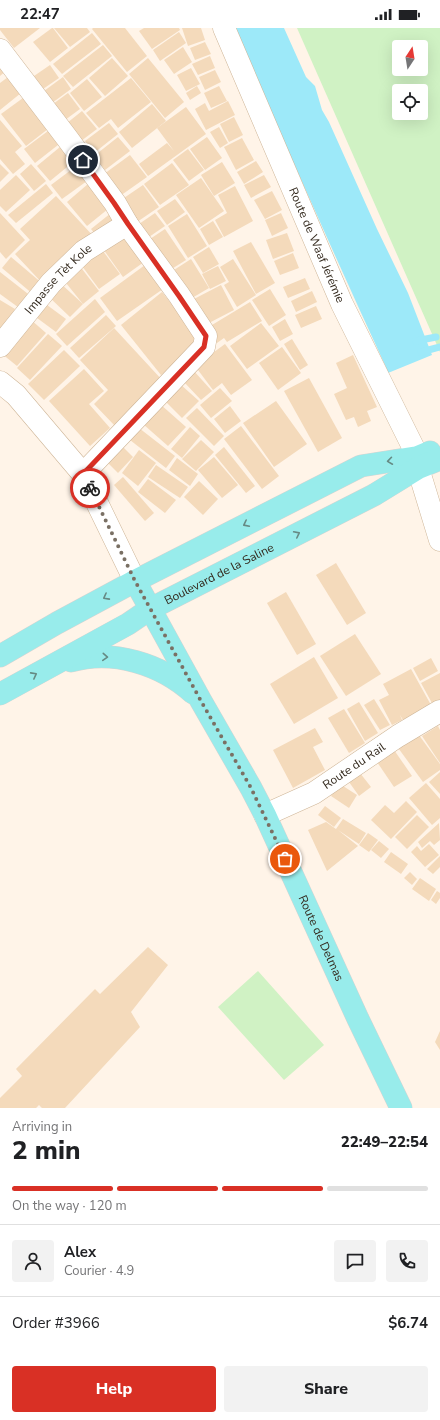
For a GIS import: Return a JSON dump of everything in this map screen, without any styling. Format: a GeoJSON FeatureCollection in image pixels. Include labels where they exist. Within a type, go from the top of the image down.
{"type":"FeatureCollection","features":[{"type":"Feature","properties":{"kind":"main road","name":"Boulevard de la Saline"},"geometry":{"type":"LineString","coordinates":[[0,694],[128,624],[150,609],[374,495],[440,447]]}},
{"type":"Feature","properties":{"kind":"main road","name":"Boulevard de la Saline"},"geometry":{"type":"LineString","coordinates":[[0,656],[135,581],[361,466],[418,462],[440,458]]}},
{"type":"Feature","properties":{"kind":"main road","name":"Route de Delmas"},"geometry":{"type":"LineString","coordinates":[[135,581],[265,815],[361,1026],[401,1108]]}},
{"type":"Feature","properties":{"kind":"main road"},"geometry":{"type":"LineString","coordinates":[[53,665],[76,659],[98,657],[121,658],[144,664],[165,673],[184,686],[201,701]]}},
{"type":"Feature","properties":{"kind":"street","name":"Route de Waaf Jérémie"},"geometry":{"type":"LineString","coordinates":[[224,28],[342,304],[418,462],[440,540]]}},
{"type":"Feature","properties":{"kind":"street"},"geometry":{"type":"LineString","coordinates":[[0,50],[114,203],[206,336],[204,347],[83,474]]}},
{"type":"Feature","properties":{"kind":"street","name":"Impasse Tèt Kole"},"geometry":{"type":"LineString","coordinates":[[0,346],[51,283],[84,251],[128,224]]}},
{"type":"Feature","properties":{"kind":"street"},"geometry":{"type":"LineString","coordinates":[[0,382],[16,395],[83,474],[135,581]]}},
{"type":"Feature","properties":{"kind":"street","name":"Route du Rail"},"geometry":{"type":"LineString","coordinates":[[265,815],[314,792],[398,736],[440,711]]}},
{"type":"Feature","properties":{"kind":"green space"},"geometry":{"type":"Polygon","coordinates":[[[297,28],[440,28],[440,352],[297,28]]]}},
{"type":"Feature","properties":{"kind":"green space"},"geometry":{"type":"Polygon","coordinates":[[[258,971],[324,1045],[284,1080],[218,1007],[258,971]]]}},
{"type":"Feature","properties":{"kind":"water"},"geometry":{"type":"Polygon","coordinates":[[[233,28],[284,28],[306,77],[315,86],[322,110],[329,122],[377,229],[408,293],[432,355],[388,373],[233,28]]]}},
{"type":"Feature","properties":{"kind":"building"},"geometry":{"type":"Polygon","coordinates":[[[0,28],[40,28],[14,48],[0,28]]]}},
{"type":"Feature","properties":{"kind":"building"},"geometry":{"type":"Polygon","coordinates":[[[52,28],[68,48],[50,62],[33,42],[52,28]]]}},
{"type":"Feature","properties":{"kind":"building"},"geometry":{"type":"Polygon","coordinates":[[[54,28],[87,28],[90,32],[70,47],[54,28]]]}},
{"type":"Feature","properties":{"kind":"building"},"geometry":{"type":"Polygon","coordinates":[[[125,28],[147,56],[127,72],[92,29],[125,28]]]}},
{"type":"Feature","properties":{"kind":"building"},"geometry":{"type":"Polygon","coordinates":[[[144,28],[179,28],[180,30],[152,49],[139,31],[144,28]]]}},
{"type":"Feature","properties":{"kind":"building"},"geometry":{"type":"Polygon","coordinates":[[[182,28],[201,28],[205,40],[188,46],[182,28]]]}},
{"type":"Feature","properties":{"kind":"building"},"geometry":{"type":"Polygon","coordinates":[[[179,32],[186,43],[160,61],[153,50],[179,32]]]}},
{"type":"Feature","properties":{"kind":"building"},"geometry":{"type":"Polygon","coordinates":[[[92,33],[101,44],[62,74],[53,64],[92,33]]]}},
{"type":"Feature","properties":{"kind":"building"},"geometry":{"type":"Polygon","coordinates":[[[205,42],[211,54],[195,60],[190,48],[205,42]]]}},
{"type":"Feature","properties":{"kind":"building"},"geometry":{"type":"Polygon","coordinates":[[[103,45],[112,56],[73,87],[63,76],[103,45]]]}},
{"type":"Feature","properties":{"kind":"building"},"geometry":{"type":"Polygon","coordinates":[[[183,47],[192,62],[174,74],[164,60],[183,47]]]}},
{"type":"Feature","properties":{"kind":"building"},"geometry":{"type":"Polygon","coordinates":[[[210,56],[215,68],[198,75],[192,64],[210,56]]]}},
{"type":"Feature","properties":{"kind":"building"},"geometry":{"type":"Polygon","coordinates":[[[112,58],[128,76],[105,96],[89,78],[112,58]]]}},
{"type":"Feature","properties":{"kind":"building"},"geometry":{"type":"Polygon","coordinates":[[[148,58],[184,102],[165,118],[129,74],[148,58]]]}},
{"type":"Feature","properties":{"kind":"building"},"geometry":{"type":"Polygon","coordinates":[[[0,61],[8,69],[0,76],[0,61]]]}},
{"type":"Feature","properties":{"kind":"building"},"geometry":{"type":"Polygon","coordinates":[[[50,65],[59,78],[43,89],[34,76],[50,65]]]}},
{"type":"Feature","properties":{"kind":"building"},"geometry":{"type":"Polygon","coordinates":[[[191,68],[200,84],[186,91],[177,75],[191,68]]]}},
{"type":"Feature","properties":{"kind":"building"},"geometry":{"type":"Polygon","coordinates":[[[215,70],[221,82],[205,90],[199,77],[215,70]]]}},
{"type":"Feature","properties":{"kind":"building"},"geometry":{"type":"Polygon","coordinates":[[[8,77],[21,93],[0,110],[0,83],[8,77]]]}},
{"type":"Feature","properties":{"kind":"building"},"geometry":{"type":"Polygon","coordinates":[[[63,77],[71,89],[52,103],[44,91],[63,77]]]}},
{"type":"Feature","properties":{"kind":"building"},"geometry":{"type":"Polygon","coordinates":[[[131,78],[151,102],[118,128],[111,119],[99,128],[86,113],[131,78]]]}},
{"type":"Feature","properties":{"kind":"building"},"geometry":{"type":"Polygon","coordinates":[[[87,79],[102,97],[84,111],[70,93],[87,79]]]}},
{"type":"Feature","properties":{"kind":"building"},"geometry":{"type":"Polygon","coordinates":[[[197,86],[201,93],[190,100],[186,93],[197,86]]]}},
{"type":"Feature","properties":{"kind":"building"},"geometry":{"type":"Polygon","coordinates":[[[219,86],[227,101],[211,108],[204,93],[219,86]]]}},
{"type":"Feature","properties":{"kind":"building"},"geometry":{"type":"Polygon","coordinates":[[[68,93],[80,109],[65,120],[53,104],[68,93]]]}},
{"type":"Feature","properties":{"kind":"building"},"geometry":{"type":"Polygon","coordinates":[[[23,98],[48,129],[26,146],[1,114],[23,98]]]}},
{"type":"Feature","properties":{"kind":"building"},"geometry":{"type":"Polygon","coordinates":[[[228,101],[235,115],[206,130],[195,109],[205,103],[209,111],[228,101]]]}},
{"type":"Feature","properties":{"kind":"building"},"geometry":{"type":"Polygon","coordinates":[[[152,104],[166,121],[132,148],[119,132],[152,104]]]}},
{"type":"Feature","properties":{"kind":"building"},"geometry":{"type":"Polygon","coordinates":[[[186,107],[206,134],[148,176],[139,164],[167,143],[174,151],[157,128],[186,107]]]}},
{"type":"Feature","properties":{"kind":"building"},"geometry":{"type":"Polygon","coordinates":[[[82,111],[97,129],[81,141],[67,123],[82,111]]]}},
{"type":"Feature","properties":{"kind":"building"},"geometry":{"type":"Polygon","coordinates":[[[234,117],[243,135],[229,142],[220,124],[234,117]]]}},
{"type":"Feature","properties":{"kind":"building"},"geometry":{"type":"Polygon","coordinates":[[[0,120],[22,146],[15,152],[25,164],[13,174],[0,159],[0,120]]]}},
{"type":"Feature","properties":{"kind":"building"},"geometry":{"type":"Polygon","coordinates":[[[109,123],[118,134],[94,153],[85,141],[109,123]]]}},
{"type":"Feature","properties":{"kind":"building"},"geometry":{"type":"Polygon","coordinates":[[[219,127],[228,143],[220,148],[210,132],[219,127]]]}},
{"type":"Feature","properties":{"kind":"building"},"geometry":{"type":"Polygon","coordinates":[[[48,131],[58,145],[35,163],[24,149],[48,131]]]}},
{"type":"Feature","properties":{"kind":"building"},"geometry":{"type":"Polygon","coordinates":[[[118,137],[130,151],[105,170],[94,156],[118,137]]]}},
{"type":"Feature","properties":{"kind":"building"},"geometry":{"type":"Polygon","coordinates":[[[207,137],[222,158],[205,170],[190,149],[207,137]]]}},
{"type":"Feature","properties":{"kind":"building"},"geometry":{"type":"Polygon","coordinates":[[[242,138],[254,160],[236,170],[224,147],[242,138]]]}},
{"type":"Feature","properties":{"kind":"building"},"geometry":{"type":"Polygon","coordinates":[[[60,147],[72,163],[50,181],[37,166],[60,147]]]}},
{"type":"Feature","properties":{"kind":"building"},"geometry":{"type":"Polygon","coordinates":[[[188,149],[204,170],[189,181],[173,160],[188,149]]]}},
{"type":"Feature","properties":{"kind":"building"},"geometry":{"type":"Polygon","coordinates":[[[130,155],[147,177],[120,196],[104,174],[130,155]]]}},
{"type":"Feature","properties":{"kind":"building"},"geometry":{"type":"Polygon","coordinates":[[[256,161],[263,172],[244,184],[237,172],[256,161]]]}},
{"type":"Feature","properties":{"kind":"building"},"geometry":{"type":"Polygon","coordinates":[[[222,162],[235,183],[214,196],[201,175],[222,162]]]}},
{"type":"Feature","properties":{"kind":"building"},"geometry":{"type":"Polygon","coordinates":[[[172,163],[189,185],[160,205],[144,184],[172,163]]]}},
{"type":"Feature","properties":{"kind":"building"},"geometry":{"type":"Polygon","coordinates":[[[0,164],[9,173],[0,182],[0,164]]]}},
{"type":"Feature","properties":{"kind":"building"},"geometry":{"type":"Polygon","coordinates":[[[31,164],[46,181],[34,191],[20,174],[31,164]]]}},
{"type":"Feature","properties":{"kind":"building"},"geometry":{"type":"Polygon","coordinates":[[[75,167],[87,181],[62,199],[51,185],[75,167]]]}},
{"type":"Feature","properties":{"kind":"building"},"geometry":{"type":"Polygon","coordinates":[[[16,175],[30,190],[6,212],[0,206],[0,190],[16,175]]]}},
{"type":"Feature","properties":{"kind":"building"},"geometry":{"type":"Polygon","coordinates":[[[264,175],[271,187],[251,198],[244,185],[264,175]]]}},
{"type":"Feature","properties":{"kind":"building"},"geometry":{"type":"Polygon","coordinates":[[[201,178],[224,211],[199,228],[176,195],[201,178]]]}},
{"type":"Feature","properties":{"kind":"building"},"geometry":{"type":"Polygon","coordinates":[[[46,184],[53,193],[16,223],[8,215],[46,184]]]}},
{"type":"Feature","properties":{"kind":"building"},"geometry":{"type":"Polygon","coordinates":[[[88,184],[108,209],[87,226],[67,202],[88,184]]]}},
{"type":"Feature","properties":{"kind":"building"},"geometry":{"type":"Polygon","coordinates":[[[143,185],[159,207],[137,222],[121,200],[143,185]]]}},
{"type":"Feature","properties":{"kind":"building"},"geometry":{"type":"Polygon","coordinates":[[[235,186],[253,221],[224,237],[215,220],[227,213],[218,195],[235,186]]]}},
{"type":"Feature","properties":{"kind":"building"},"geometry":{"type":"Polygon","coordinates":[[[272,191],[282,210],[265,219],[254,200],[272,191]]]}},
{"type":"Feature","properties":{"kind":"building"},"geometry":{"type":"Polygon","coordinates":[[[56,196],[95,238],[44,285],[15,254],[30,240],[20,229],[56,196]]]}},
{"type":"Feature","properties":{"kind":"building"},"geometry":{"type":"Polygon","coordinates":[[[175,199],[185,212],[167,225],[157,211],[175,199]]]}},
{"type":"Feature","properties":{"kind":"building"},"geometry":{"type":"Polygon","coordinates":[[[0,213],[25,240],[6,259],[0,252],[0,213]]]}},
{"type":"Feature","properties":{"kind":"building"},"geometry":{"type":"Polygon","coordinates":[[[111,213],[119,222],[99,239],[91,229],[111,213]]]}},
{"type":"Feature","properties":{"kind":"building"},"geometry":{"type":"Polygon","coordinates":[[[155,213],[165,226],[149,237],[139,224],[155,213]]]}},
{"type":"Feature","properties":{"kind":"building"},"geometry":{"type":"Polygon","coordinates":[[[281,213],[288,228],[272,236],[265,220],[281,213]]]}},
{"type":"Feature","properties":{"kind":"building"},"geometry":{"type":"Polygon","coordinates":[[[187,214],[207,246],[188,258],[168,226],[187,214]]]}},
{"type":"Feature","properties":{"kind":"building"},"geometry":{"type":"Polygon","coordinates":[[[213,221],[223,237],[209,245],[200,229],[213,221]]]}},
{"type":"Feature","properties":{"kind":"building"},"geometry":{"type":"Polygon","coordinates":[[[165,229],[186,260],[170,270],[150,239],[165,229]]]}},
{"type":"Feature","properties":{"kind":"building"},"geometry":{"type":"Polygon","coordinates":[[[122,232],[144,262],[123,277],[101,246],[122,232]]]}},
{"type":"Feature","properties":{"kind":"building"},"geometry":{"type":"Polygon","coordinates":[[[287,233],[294,251],[273,259],[266,240],[287,233]]]}},
{"type":"Feature","properties":{"kind":"building"},"geometry":{"type":"Polygon","coordinates":[[[251,242],[275,283],[256,294],[233,251],[251,242]]]}},
{"type":"Feature","properties":{"kind":"building"},"geometry":{"type":"Polygon","coordinates":[[[100,247],[120,274],[99,289],[79,262],[100,247]]]}},
{"type":"Feature","properties":{"kind":"building"},"geometry":{"type":"Polygon","coordinates":[[[209,247],[219,264],[203,273],[193,257],[209,247]]]}},
{"type":"Feature","properties":{"kind":"building"},"geometry":{"type":"Polygon","coordinates":[[[293,253],[299,268],[280,275],[274,261],[293,253]]]}},
{"type":"Feature","properties":{"kind":"building"},"geometry":{"type":"Polygon","coordinates":[[[11,257],[43,284],[34,295],[2,268],[11,257]]]}},
{"type":"Feature","properties":{"kind":"building"},"geometry":{"type":"Polygon","coordinates":[[[191,259],[209,288],[192,298],[174,270],[191,259]]]}},
{"type":"Feature","properties":{"kind":"building"},"geometry":{"type":"Polygon","coordinates":[[[233,259],[256,295],[237,307],[224,285],[229,282],[220,267],[233,259]]]}},
{"type":"Feature","properties":{"kind":"building"},"geometry":{"type":"Polygon","coordinates":[[[79,265],[99,291],[83,304],[62,278],[79,265]]]}},
{"type":"Feature","properties":{"kind":"building"},"geometry":{"type":"Polygon","coordinates":[[[145,265],[163,289],[117,321],[100,298],[145,265]]]}},
{"type":"Feature","properties":{"kind":"building"},"geometry":{"type":"Polygon","coordinates":[[[218,266],[226,281],[210,289],[202,274],[218,266]]]}},
{"type":"Feature","properties":{"kind":"building"},"geometry":{"type":"Polygon","coordinates":[[[0,272],[32,297],[22,310],[0,294],[0,272]]]}},
{"type":"Feature","properties":{"kind":"building"},"geometry":{"type":"Polygon","coordinates":[[[305,278],[310,289],[288,298],[283,287],[305,278]]]}},
{"type":"Feature","properties":{"kind":"building"},"geometry":{"type":"Polygon","coordinates":[[[59,282],[83,304],[70,317],[47,295],[59,282]]]}},
{"type":"Feature","properties":{"kind":"building"},"geometry":{"type":"Polygon","coordinates":[[[221,285],[234,310],[207,324],[194,299],[221,285]]]}},
{"type":"Feature","properties":{"kind":"building"},"geometry":{"type":"Polygon","coordinates":[[[270,289],[286,315],[269,326],[252,300],[270,289]]]}},
{"type":"Feature","properties":{"kind":"building"},"geometry":{"type":"Polygon","coordinates":[[[312,291],[317,302],[296,312],[291,301],[312,291]]]}},
{"type":"Feature","properties":{"kind":"building"},"geometry":{"type":"Polygon","coordinates":[[[162,292],[202,342],[161,375],[121,325],[162,292]]]}},
{"type":"Feature","properties":{"kind":"building"},"geometry":{"type":"Polygon","coordinates":[[[95,299],[105,312],[67,346],[56,334],[95,299]]]}},
{"type":"Feature","properties":{"kind":"building"},"geometry":{"type":"Polygon","coordinates":[[[0,300],[15,309],[0,333],[0,300]]]}},
{"type":"Feature","properties":{"kind":"building"},"geometry":{"type":"Polygon","coordinates":[[[43,302],[66,319],[56,332],[33,315],[43,302]]]}},
{"type":"Feature","properties":{"kind":"building"},"geometry":{"type":"Polygon","coordinates":[[[250,302],[262,321],[227,342],[224,338],[217,343],[207,328],[250,302]]]}},
{"type":"Feature","properties":{"kind":"building"},"geometry":{"type":"Polygon","coordinates":[[[316,306],[322,319],[301,328],[295,315],[316,306]]]}},
{"type":"Feature","properties":{"kind":"building"},"geometry":{"type":"Polygon","coordinates":[[[106,315],[116,326],[79,358],[70,348],[106,315]]]}},
{"type":"Feature","properties":{"kind":"building"},"geometry":{"type":"Polygon","coordinates":[[[30,319],[46,333],[17,366],[1,353],[30,319]]]}},
{"type":"Feature","properties":{"kind":"building"},"geometry":{"type":"Polygon","coordinates":[[[285,319],[293,334],[280,341],[272,327],[285,319]]]}},
{"type":"Feature","properties":{"kind":"building"},"geometry":{"type":"Polygon","coordinates":[[[261,323],[279,346],[247,369],[230,346],[261,323]]]}},
{"type":"Feature","properties":{"kind":"building"},"geometry":{"type":"Polygon","coordinates":[[[114,328],[163,381],[115,426],[94,404],[108,390],[80,360],[114,328]]]}},
{"type":"Feature","properties":{"kind":"building"},"geometry":{"type":"Polygon","coordinates":[[[48,334],[62,346],[30,380],[17,368],[48,334]]]}},
{"type":"Feature","properties":{"kind":"building"},"geometry":{"type":"Polygon","coordinates":[[[292,339],[308,365],[300,370],[284,344],[292,339]]]}},
{"type":"Feature","properties":{"kind":"building"},"geometry":{"type":"Polygon","coordinates":[[[225,344],[252,380],[231,395],[222,383],[213,390],[195,366],[225,344]]]}},
{"type":"Feature","properties":{"kind":"building"},"geometry":{"type":"Polygon","coordinates":[[[282,347],[301,373],[278,390],[259,363],[282,347]]]}},
{"type":"Feature","properties":{"kind":"building"},"geometry":{"type":"Polygon","coordinates":[[[64,350],[80,366],[44,400],[28,384],[64,350]]]}},
{"type":"Feature","properties":{"kind":"building"},"geometry":{"type":"Polygon","coordinates":[[[353,355],[377,407],[367,411],[371,421],[358,427],[354,417],[346,420],[334,394],[347,388],[336,363],[353,355]]]}},
{"type":"Feature","properties":{"kind":"building"},"geometry":{"type":"Polygon","coordinates":[[[84,369],[104,391],[89,404],[110,428],[90,446],[49,401],[84,369]]]}},
{"type":"Feature","properties":{"kind":"building"},"geometry":{"type":"Polygon","coordinates":[[[193,370],[212,391],[201,400],[183,381],[193,370]]]}},
{"type":"Feature","properties":{"kind":"building"},"geometry":{"type":"Polygon","coordinates":[[[309,378],[342,438],[318,452],[284,391],[309,378]]]}},
{"type":"Feature","properties":{"kind":"building"},"geometry":{"type":"Polygon","coordinates":[[[180,384],[199,401],[182,418],[164,400],[180,384]]]}},
{"type":"Feature","properties":{"kind":"building"},"geometry":{"type":"Polygon","coordinates":[[[220,388],[232,401],[211,418],[200,405],[220,388]]]}},
{"type":"Feature","properties":{"kind":"building"},"geometry":{"type":"Polygon","coordinates":[[[276,401],[307,444],[274,467],[243,423],[276,401]]]}},
{"type":"Feature","properties":{"kind":"building"},"geometry":{"type":"Polygon","coordinates":[[[160,404],[186,427],[168,446],[143,424],[160,404]]]}},
{"type":"Feature","properties":{"kind":"building"},"geometry":{"type":"Polygon","coordinates":[[[230,406],[241,421],[225,433],[214,419],[230,406]]]}},
{"type":"Feature","properties":{"kind":"building"},"geometry":{"type":"Polygon","coordinates":[[[197,408],[224,436],[214,446],[186,418],[197,408]]]}},
{"type":"Feature","properties":{"kind":"building"},"geometry":{"type":"Polygon","coordinates":[[[241,426],[279,476],[262,489],[224,439],[241,426]]]}},
{"type":"Feature","properties":{"kind":"building"},"geometry":{"type":"Polygon","coordinates":[[[190,427],[200,436],[182,458],[171,449],[190,427]]]}},
{"type":"Feature","properties":{"kind":"building"},"geometry":{"type":"Polygon","coordinates":[[[139,428],[175,456],[166,468],[130,440],[139,428]]]}},
{"type":"Feature","properties":{"kind":"building"},"geometry":{"type":"Polygon","coordinates":[[[201,440],[214,452],[196,471],[182,459],[201,440]]]}},
{"type":"Feature","properties":{"kind":"building"},"geometry":{"type":"Polygon","coordinates":[[[120,444],[133,457],[118,473],[105,460],[120,444]]]}},
{"type":"Feature","properties":{"kind":"building"},"geometry":{"type":"Polygon","coordinates":[[[224,447],[255,486],[246,493],[215,455],[224,447]]]}},
{"type":"Feature","properties":{"kind":"building"},"geometry":{"type":"Polygon","coordinates":[[[139,450],[156,463],[138,486],[122,473],[139,450]]]}},
{"type":"Feature","properties":{"kind":"building"},"geometry":{"type":"Polygon","coordinates":[[[214,457],[238,485],[222,498],[198,470],[214,457]]]}},
{"type":"Feature","properties":{"kind":"building"},"geometry":{"type":"Polygon","coordinates":[[[177,458],[198,474],[190,486],[169,470],[177,458]]]}},
{"type":"Feature","properties":{"kind":"building"},"geometry":{"type":"Polygon","coordinates":[[[156,465],[188,487],[180,498],[148,477],[156,465]]]}},
{"type":"Feature","properties":{"kind":"building"},"geometry":{"type":"Polygon","coordinates":[[[123,477],[154,513],[145,521],[114,485],[123,477]]]}},
{"type":"Feature","properties":{"kind":"building"},"geometry":{"type":"Polygon","coordinates":[[[148,479],[176,500],[165,513],[138,492],[148,479]]]}},
{"type":"Feature","properties":{"kind":"building"},"geometry":{"type":"Polygon","coordinates":[[[199,481],[218,499],[203,515],[184,497],[199,481]]]}},
{"type":"Feature","properties":{"kind":"building"},"geometry":{"type":"Polygon","coordinates":[[[336,563],[366,613],[347,625],[316,575],[336,563]]]}},
{"type":"Feature","properties":{"kind":"building"},"geometry":{"type":"Polygon","coordinates":[[[286,592],[316,644],[297,655],[267,603],[286,592]]]}},
{"type":"Feature","properties":{"kind":"building"},"geometry":{"type":"Polygon","coordinates":[[[355,634],[381,674],[346,696],[320,656],[355,634]]]}},
{"type":"Feature","properties":{"kind":"building"},"geometry":{"type":"Polygon","coordinates":[[[314,657],[338,698],[294,724],[270,684],[314,657]]]}},
{"type":"Feature","properties":{"kind":"building"},"geometry":{"type":"Polygon","coordinates":[[[431,658],[438,671],[420,681],[413,668],[431,658]]]}},
{"type":"Feature","properties":{"kind":"building"},"geometry":{"type":"Polygon","coordinates":[[[411,669],[431,705],[403,720],[400,715],[402,720],[392,725],[379,700],[389,695],[383,684],[411,669]]]}},
{"type":"Feature","properties":{"kind":"building"},"geometry":{"type":"Polygon","coordinates":[[[440,673],[440,702],[433,705],[421,683],[440,673]]]}},
{"type":"Feature","properties":{"kind":"building"},"geometry":{"type":"Polygon","coordinates":[[[374,699],[390,725],[380,730],[364,705],[374,699]]]}},
{"type":"Feature","properties":{"kind":"building"},"geometry":{"type":"Polygon","coordinates":[[[359,702],[378,733],[365,741],[347,709],[359,702]]]}},
{"type":"Feature","properties":{"kind":"building"},"geometry":{"type":"Polygon","coordinates":[[[344,709],[365,743],[349,753],[328,718],[344,709]]]}},
{"type":"Feature","properties":{"kind":"building"},"geometry":{"type":"Polygon","coordinates":[[[438,726],[440,730],[440,763],[422,736],[438,726]]]}},
{"type":"Feature","properties":{"kind":"building"},"geometry":{"type":"Polygon","coordinates":[[[315,728],[323,742],[313,747],[325,770],[293,788],[273,750],[315,728]]]}},
{"type":"Feature","properties":{"kind":"building"},"geometry":{"type":"Polygon","coordinates":[[[416,731],[440,764],[440,770],[423,782],[396,745],[416,731]]]}},
{"type":"Feature","properties":{"kind":"building"},"geometry":{"type":"Polygon","coordinates":[[[392,747],[412,776],[394,787],[375,759],[392,747]]]}},
{"type":"Feature","properties":{"kind":"building"},"geometry":{"type":"Polygon","coordinates":[[[440,772],[440,794],[429,782],[440,772]]]}},
{"type":"Feature","properties":{"kind":"building"},"geometry":{"type":"Polygon","coordinates":[[[360,773],[371,787],[359,796],[349,782],[360,773]]]}},
{"type":"Feature","properties":{"kind":"building"},"geometry":{"type":"Polygon","coordinates":[[[426,783],[440,799],[440,818],[432,825],[409,798],[426,783]]]}},
{"type":"Feature","properties":{"kind":"building"},"geometry":{"type":"Polygon","coordinates":[[[340,784],[357,795],[349,808],[331,796],[340,784]]]}},
{"type":"Feature","properties":{"kind":"building"},"geometry":{"type":"Polygon","coordinates":[[[406,801],[417,812],[391,839],[371,820],[385,805],[394,813],[406,801]]]}},
{"type":"Feature","properties":{"kind":"building"},"geometry":{"type":"Polygon","coordinates":[[[325,806],[341,818],[334,827],[318,815],[325,806]]]}},
{"type":"Feature","properties":{"kind":"building"},"geometry":{"type":"Polygon","coordinates":[[[417,815],[429,827],[407,849],[395,837],[417,815]]]}},
{"type":"Feature","properties":{"kind":"building"},"geometry":{"type":"Polygon","coordinates":[[[343,819],[366,833],[359,844],[338,830],[358,846],[327,871],[308,830],[326,822],[336,829],[343,819]]]}},
{"type":"Feature","properties":{"kind":"building"},"geometry":{"type":"Polygon","coordinates":[[[439,823],[440,840],[434,845],[430,841],[422,848],[418,842],[439,823]]]}},
{"type":"Feature","properties":{"kind":"building"},"geometry":{"type":"Polygon","coordinates":[[[368,833],[378,840],[369,852],[359,845],[368,833]]]}},
{"type":"Feature","properties":{"kind":"building"},"geometry":{"type":"Polygon","coordinates":[[[379,841],[389,849],[381,858],[371,850],[379,841]]]}},
{"type":"Feature","properties":{"kind":"building"},"geometry":{"type":"Polygon","coordinates":[[[429,844],[439,855],[425,867],[411,852],[417,846],[421,851],[429,844]]]}},
{"type":"Feature","properties":{"kind":"building"},"geometry":{"type":"Polygon","coordinates":[[[391,852],[408,864],[401,874],[384,862],[391,852]]]}},
{"type":"Feature","properties":{"kind":"building"},"geometry":{"type":"Polygon","coordinates":[[[440,856],[440,867],[433,874],[427,869],[440,856]]]}},
{"type":"Feature","properties":{"kind":"building"},"geometry":{"type":"Polygon","coordinates":[[[410,872],[417,879],[412,885],[404,878],[410,872]]]}},
{"type":"Feature","properties":{"kind":"building"},"geometry":{"type":"Polygon","coordinates":[[[420,878],[436,889],[429,901],[412,889],[420,878]]]}},
{"type":"Feature","properties":{"kind":"building"},"geometry":{"type":"Polygon","coordinates":[[[437,891],[440,893],[440,898],[436,904],[431,900],[437,891]]]}},
{"type":"Feature","properties":{"kind":"building"},"geometry":{"type":"Polygon","coordinates":[[[148,947],[168,965],[131,1012],[140,1027],[65,1108],[42,1108],[39,1105],[36,1108],[0,1108],[0,1098],[22,1076],[16,1069],[95,989],[100,994],[148,947]]]}},
{"type":"Feature","properties":{"kind":"building"},"geometry":{"type":"Polygon","coordinates":[[[440,1031],[440,1050],[435,1042],[440,1031]]]}},
{"type":"Feature","properties":{"kind":"waterway"},"geometry":{"type":"LineString","coordinates":[[416,341],[436,337]]}},
{"type":"Feature","properties":{"kind":"waterway"},"geometry":{"type":"LineString","coordinates":[[421,352],[440,347]]}},
{"type":"Feature","properties":{"kind":"way so far"},"geometry":{"type":"LineString","coordinates":[[90,488],[135,581],[251,788],[285,859]]}},
{"type":"Feature","properties":{"kind":"route"},"geometry":{"type":"LineString","coordinates":[[83,160],[206,336],[204,347],[83,474],[90,488]]}}]}
